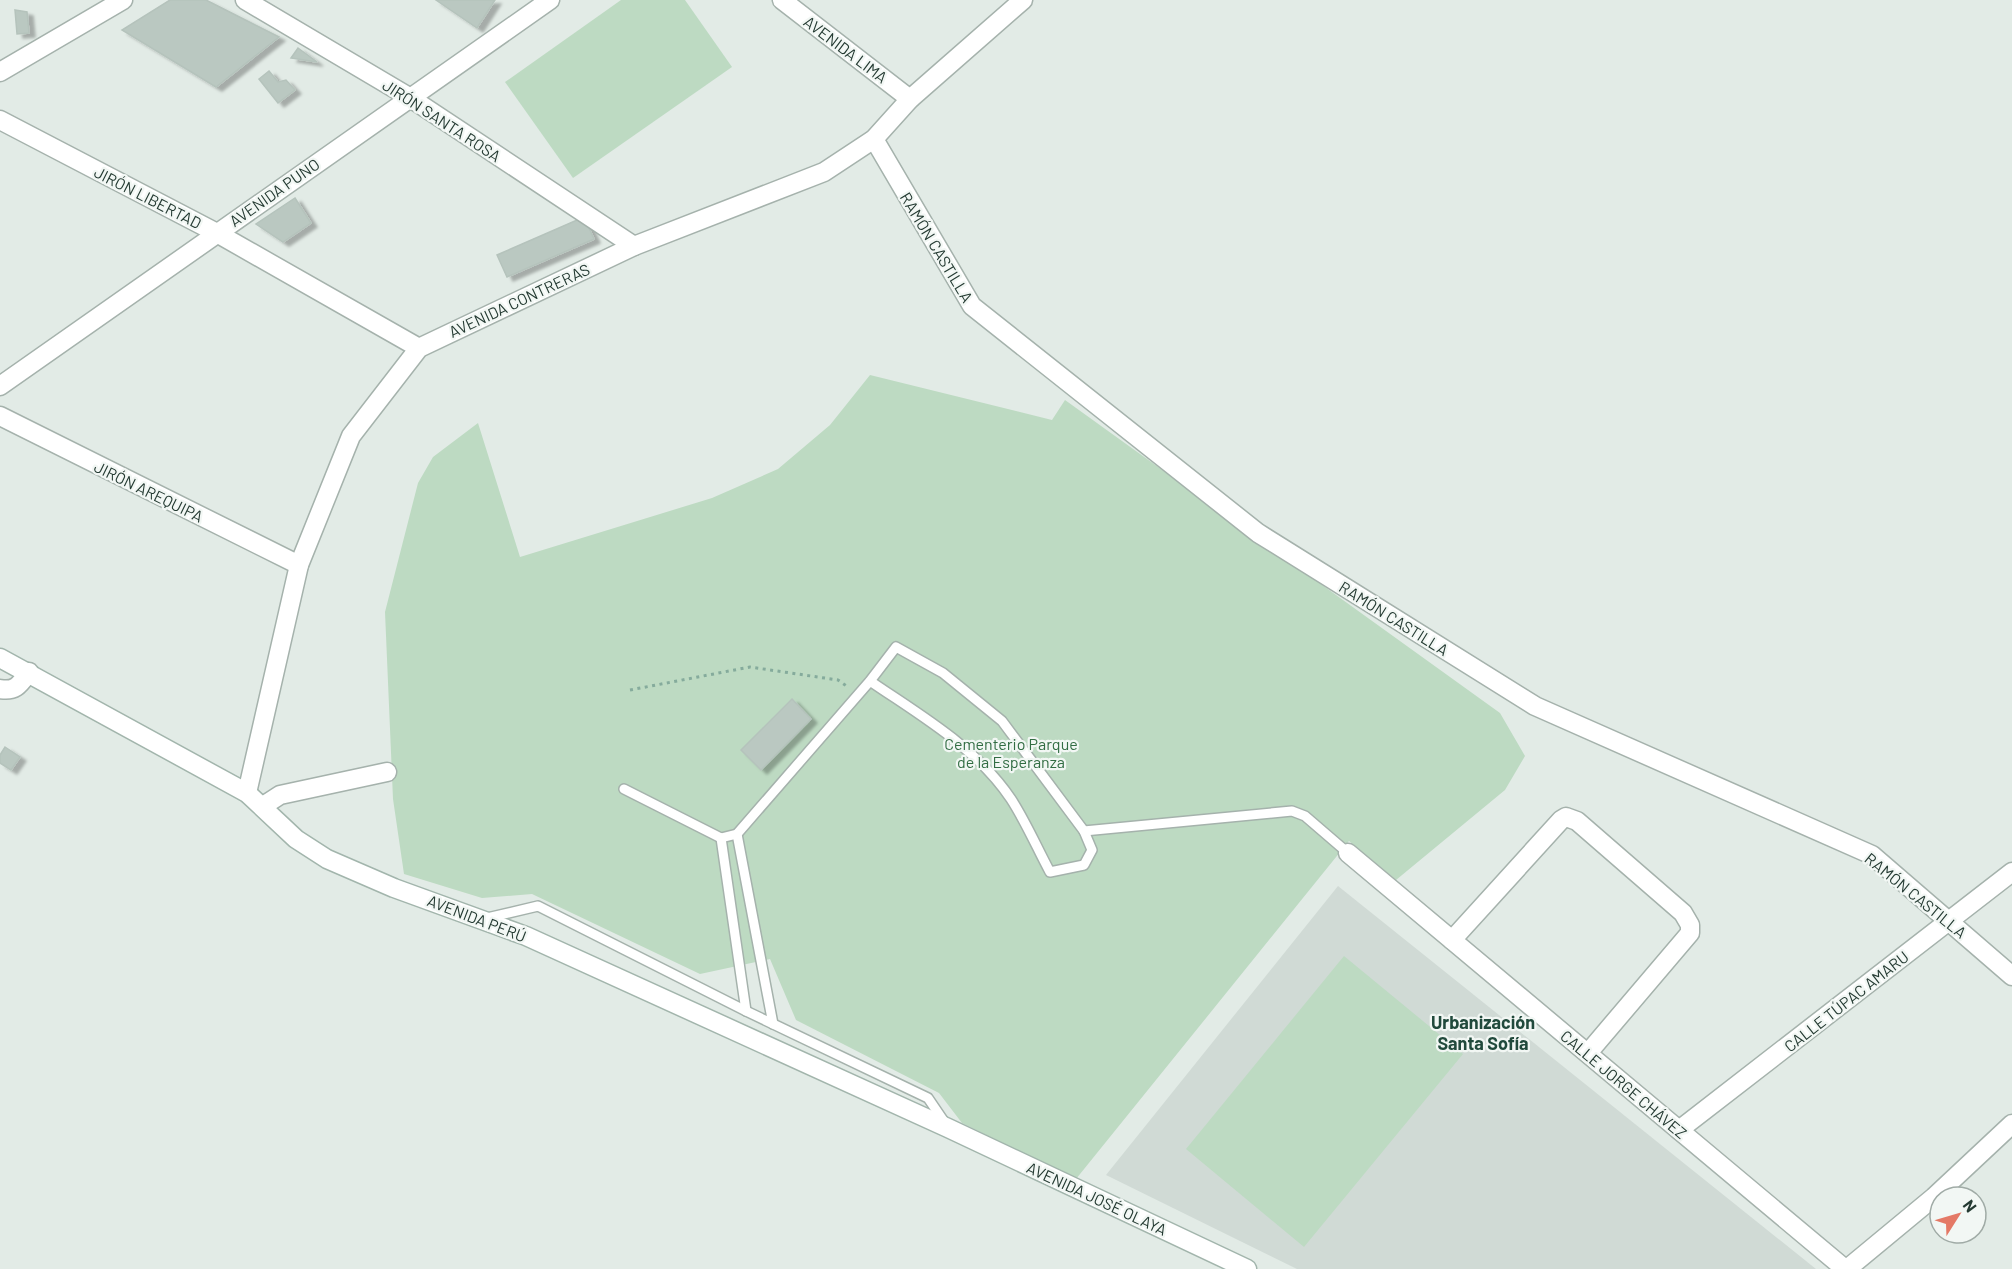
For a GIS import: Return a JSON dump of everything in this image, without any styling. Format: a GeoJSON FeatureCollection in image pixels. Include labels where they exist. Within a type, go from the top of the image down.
{"type":"FeatureCollection","features":[{"type":"Feature","properties":{"kind":"street"},"geometry":{"type":"LineString","coordinates":[[0,72],[123,0]]}},
{"type":"Feature","properties":{"kind":"street","name":"JIRÓN SANTA ROSA"},"geometry":{"type":"LineString","coordinates":[[245,0],[410,98],[634,246]]}},
{"type":"Feature","properties":{"kind":"street","name":"AVENIDA PUNO"},"geometry":{"type":"LineString","coordinates":[[0,386],[215,232],[550,0]]}},
{"type":"Feature","properties":{"kind":"street","name":"AVENIDA LIMA"},"geometry":{"type":"LineString","coordinates":[[782,0],[910,99]]}},
{"type":"Feature","properties":{"kind":"street","name":"AVENIDA CONTRERAS"},"geometry":{"type":"LineString","coordinates":[[247,793],[299,565],[351,436],[419,348],[634,246],[824,172],[874,139],[910,99],[1023,0]]}},
{"type":"Feature","properties":{"kind":"street","name":"JIRÓN LIBERTAD"},"geometry":{"type":"LineString","coordinates":[[0,120],[215,232],[419,348]]}},
{"type":"Feature","properties":{"kind":"street","name":"RAMÓN CASTILLA"},"geometry":{"type":"LineString","coordinates":[[874,139],[972,306],[1258,533],[1535,706],[1872,855],[2012,976]]}},
{"type":"Feature","properties":{"kind":"street","name":"JIRÓN AREQUIPA"},"geometry":{"type":"LineString","coordinates":[[0,416],[299,565]]}},
{"type":"Feature","properties":{"kind":"street","name":"AVENIDA PERÚ"},"geometry":{"type":"LineString","coordinates":[[0,657],[247,793],[296,838],[327,859],[394,888],[526,936],[948,1128]]}},
{"type":"Feature","properties":{"kind":"street"},"geometry":{"type":"LineString","coordinates":[[0,689],[12,691],[29,672]]}},
{"type":"Feature","properties":{"kind":"street"},"geometry":{"type":"LineString","coordinates":[[263,806],[280,795],[387,772]]}},
{"type":"Feature","properties":{"kind":"street"},"geometry":{"type":"LineString","coordinates":[[1452,940],[1561,820],[1566,817],[1577,820],[1683,913],[1690,925],[1690,933],[1588,1053]]}},
{"type":"Feature","properties":{"kind":"street","name":"CALLE JORGE CHÁVEZ"},"geometry":{"type":"LineString","coordinates":[[1348,852],[1846,1269]]}},
{"type":"Feature","properties":{"kind":"street","name":"CALLE TÚPAC AMARU"},"geometry":{"type":"LineString","coordinates":[[1679,1130],[2012,872]]}},
{"type":"Feature","properties":{"kind":"street"},"geometry":{"type":"LineString","coordinates":[[1846,1269],[1934,1197],[2012,1124]]}},
{"type":"Feature","properties":{"kind":"street","name":"AVENIDA JOSÉ OLAYA"},"geometry":{"type":"LineString","coordinates":[[948,1128],[1247,1269]]}},
{"type":"Feature","properties":{"kind":"lane"},"geometry":{"type":"LineString","coordinates":[[624,789],[721,838],[737,834],[870,681],[896,647],[944,673],[1002,721],[1084,831],[1092,850],[1084,865],[1050,872],[1011,799],[978,759],[942,730],[870,681]]}},
{"type":"Feature","properties":{"kind":"lane"},"geometry":{"type":"LineString","coordinates":[[1084,831],[1292,811],[1305,816],[1348,852]]}},
{"type":"Feature","properties":{"kind":"lane"},"geometry":{"type":"LineString","coordinates":[[737,834],[773,1024]]}},
{"type":"Feature","properties":{"kind":"lane"},"geometry":{"type":"LineString","coordinates":[[721,838],[746,1011]]}},
{"type":"Feature","properties":{"kind":"lane"},"geometry":{"type":"LineString","coordinates":[[483,919],[538,906],[746,1011],[928,1098],[948,1128]]}},
{"type":"Feature","properties":{"kind":"path"},"geometry":{"type":"LineString","coordinates":[[630,690],[750,667],[838,680],[858,695]]}},
{"type":"Feature","properties":{"kind":"shaded area"},"geometry":{"type":"Polygon","coordinates":[[[1338,886],[1816,1269],[1297,1269],[1106,1175],[1338,886]]]}},
{"type":"Feature","properties":{"kind":"green space"},"geometry":{"type":"Polygon","coordinates":[[[621,0],[685,0],[732,67],[573,178],[505,82],[621,0]]]}},
{"type":"Feature","properties":{"kind":"green space","name":"Cementerio Parque de la Esperanza"},"geometry":{"type":"Polygon","coordinates":[[[870,375],[1052,420],[1065,400],[1500,713],[1525,756],[1505,790],[1396,880],[1349,841],[1076,1179],[962,1123],[939,1093],[796,1020],[770,959],[700,974],[532,894],[482,898],[404,874],[393,799],[385,612],[418,483],[433,457],[478,423],[520,557],[712,498],[778,469],[830,425],[870,375]]]}},
{"type":"Feature","properties":{"kind":"green space"},"geometry":{"type":"Polygon","coordinates":[[[1344,956],[1463,1054],[1304,1247],[1186,1149],[1344,956]]]}},
{"type":"Feature","properties":{"kind":"building"},"geometry":{"type":"Polygon","coordinates":[[[170,0],[206,0],[279,37],[216,87],[122,30],[170,0]]]}},
{"type":"Feature","properties":{"kind":"building"},"geometry":{"type":"Polygon","coordinates":[[[436,0],[495,0],[477,28],[436,0]]]}},
{"type":"Feature","properties":{"kind":"building"},"geometry":{"type":"Polygon","coordinates":[[[15,10],[27,12],[29,33],[17,34],[15,10]]]}},
{"type":"Feature","properties":{"kind":"building"},"geometry":{"type":"Polygon","coordinates":[[[298,48],[317,62],[291,58],[298,48]]]}},
{"type":"Feature","properties":{"kind":"building"},"geometry":{"type":"Polygon","coordinates":[[[269,71],[278,82],[286,80],[295,90],[278,103],[259,79],[269,71]]]}},
{"type":"Feature","properties":{"kind":"building"},"geometry":{"type":"Polygon","coordinates":[[[295,198],[311,223],[283,242],[256,224],[295,198]]]}},
{"type":"Feature","properties":{"kind":"building"},"geometry":{"type":"Polygon","coordinates":[[[584,217],[594,239],[507,277],[497,255],[584,217]]]}},
{"type":"Feature","properties":{"kind":"building"},"geometry":{"type":"Polygon","coordinates":[[[792,699],[811,719],[761,770],[741,750],[792,699]]]}},
{"type":"Feature","properties":{"kind":"building"},"geometry":{"type":"Polygon","coordinates":[[[5,747],[20,757],[11,770],[0,763],[0,755],[5,747]]]}},
{"type":"Feature","properties":{"kind":"district","name":"Urbanización Santa Sofía"},"geometry":{"type":"Point","coordinates":[1483,1032]}}]}
